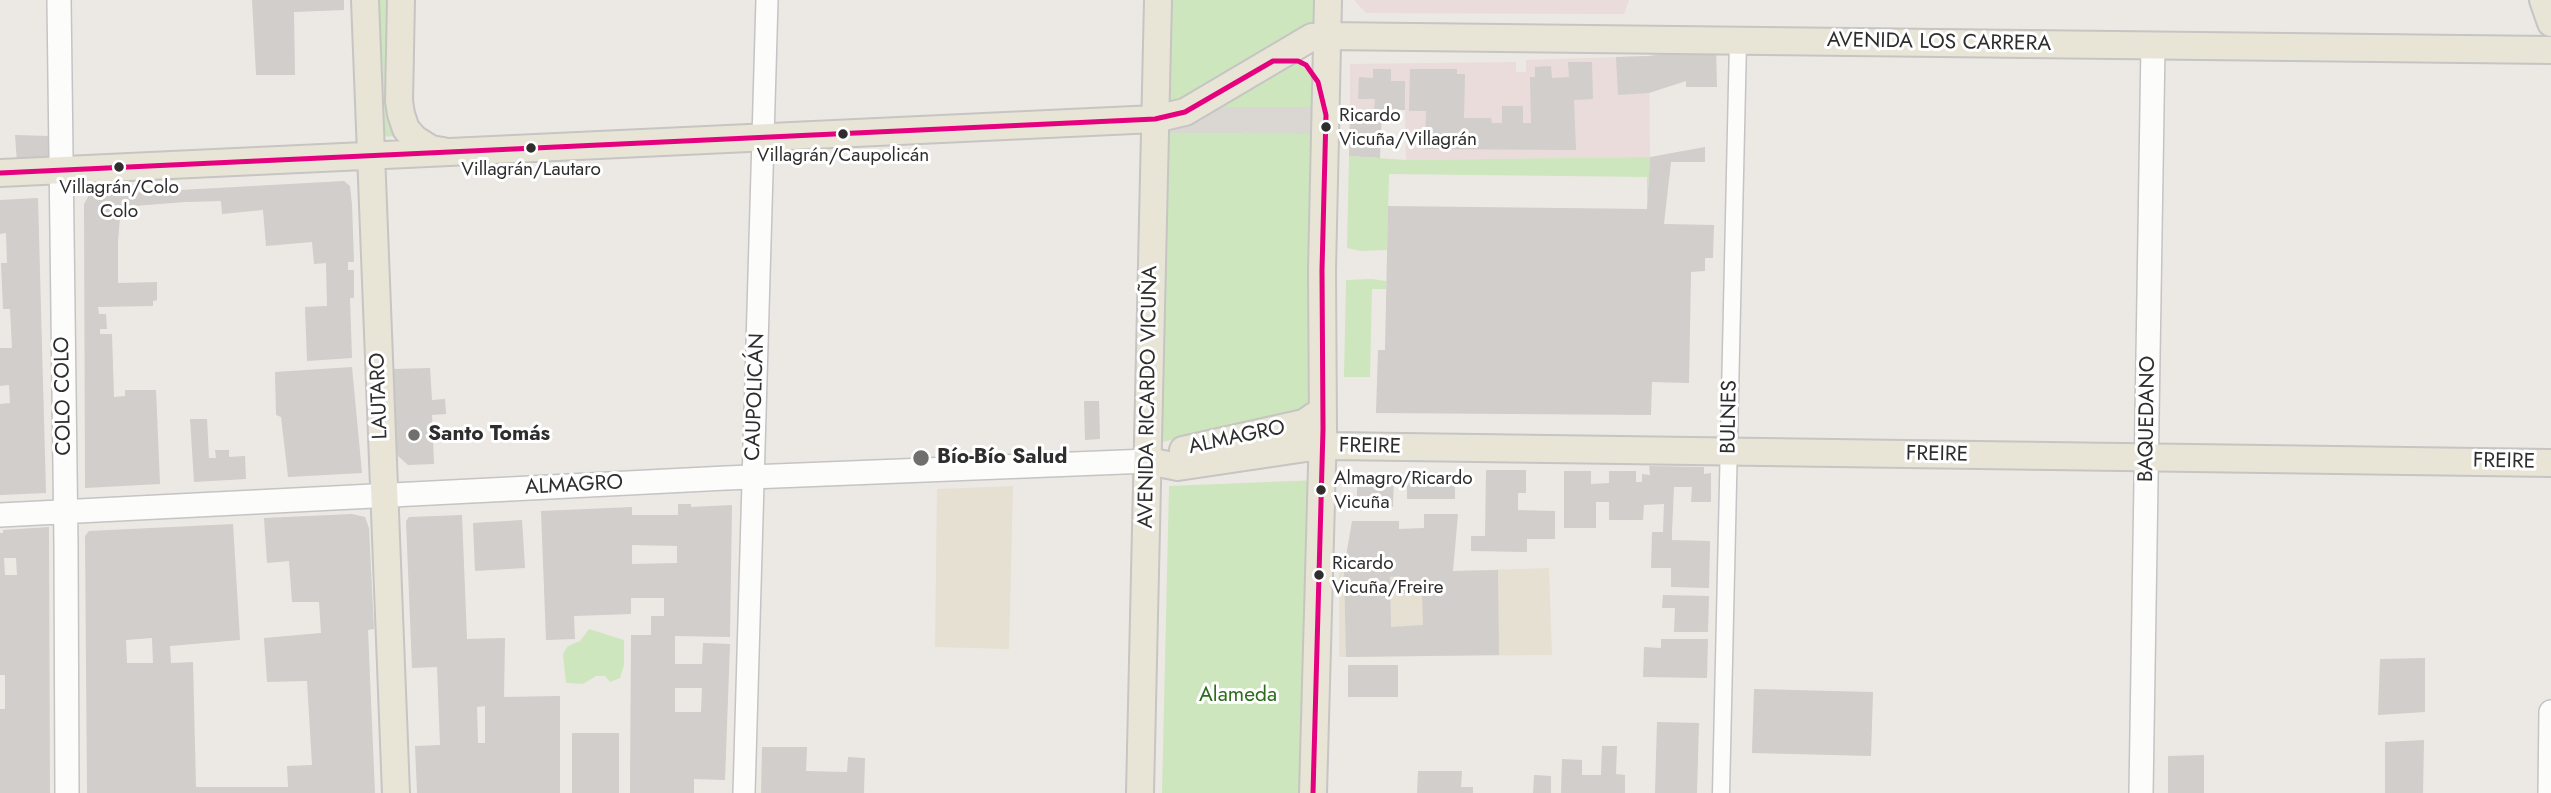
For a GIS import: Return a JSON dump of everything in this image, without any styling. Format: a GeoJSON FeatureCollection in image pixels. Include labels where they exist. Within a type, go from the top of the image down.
{"type":"FeatureCollection","features":[{"type":"Feature","properties":{"kind":"main road","name":"COLO COLO"},"geometry":{"type":"LineString","coordinates":[[59,0],[67,793]]}},
{"type":"Feature","properties":{"kind":"main road","name":"LAUTARO"},"geometry":{"type":"LineString","coordinates":[[365,0],[396,793]]}},
{"type":"Feature","properties":{"kind":"main road"},"geometry":{"type":"LineString","coordinates":[[401,0],[399,101],[404,124],[420,143],[431,149],[448,152]]}},
{"type":"Feature","properties":{"kind":"main road","name":"AVENIDA RICARDO VICUÑA"},"geometry":{"type":"LineString","coordinates":[[1140,793],[1157,0]]}},
{"type":"Feature","properties":{"kind":"main road"},"geometry":{"type":"LineString","coordinates":[[1313,793],[1323,410],[1322,271],[1328,0]]}},
{"type":"Feature","properties":{"kind":"main road"},"geometry":{"type":"LineString","coordinates":[[0,173],[1155,119],[1185,112],[1312,37],[1327,36]]}},
{"type":"Feature","properties":{"kind":"main road","name":"AVENIDA LOS CARRERA"},"geometry":{"type":"LineString","coordinates":[[1327,36],[2551,50]]}},
{"type":"Feature","properties":{"kind":"main road","name":"BAQUEDANO"},"geometry":{"type":"LineString","coordinates":[[2141,793],[2154,45]]}},
{"type":"Feature","properties":{"kind":"main road"},"geometry":{"type":"LineString","coordinates":[[1273,61],[1291,60],[1306,65],[1322,91],[1326,115]]}},
{"type":"Feature","properties":{"kind":"main road","name":"ALMAGRO"},"geometry":{"type":"LineString","coordinates":[[1148,461],[1175,451],[1304,423],[1323,410]]}},
{"type":"Feature","properties":{"kind":"main road","name":"FREIRE"},"geometry":{"type":"LineString","coordinates":[[1322,446],[2551,463]]}},
{"type":"Feature","properties":{"kind":"main road","name":"ALMAGRO"},"geometry":{"type":"LineString","coordinates":[[0,515],[754,477],[1148,461],[1178,467],[1322,446]]}},
{"type":"Feature","properties":{"kind":"main road"},"geometry":{"type":"LineString","coordinates":[[2550,793],[2551,712]]}},
{"type":"Feature","properties":{"kind":"street","name":"CAUPOLICÁN"},"geometry":{"type":"LineString","coordinates":[[744,793],[767,0]]}},
{"type":"Feature","properties":{"kind":"street","name":"BULNES"},"geometry":{"type":"LineString","coordinates":[[1721,793],[1738,41]]}},
{"type":"Feature","properties":{"kind":"shaded area"},"geometry":{"type":"Polygon","coordinates":[[[1354,0],[1629,0],[1624,14],[1366,13],[1354,0]]]}},
{"type":"Feature","properties":{"kind":"shaded area"},"geometry":{"type":"Polygon","coordinates":[[[1649,56],[1650,157],[1406,160],[1405,110],[1350,110],[1350,64],[1516,62],[1516,72],[1526,72],[1526,60],[1649,56]]]}},
{"type":"Feature","properties":{"kind":"shaded area"},"geometry":{"type":"Polygon","coordinates":[[[1218,96],[1224,107],[1312,107],[1312,132],[1169,133],[1169,119],[1218,96]]]}},
{"type":"Feature","properties":{"kind":"shaded area"},"geometry":{"type":"Polygon","coordinates":[[[1013,486],[1009,649],[935,647],[937,489],[1013,486]]]}},
{"type":"Feature","properties":{"kind":"shaded area"},"geometry":{"type":"Polygon","coordinates":[[[1339,568],[1453,571],[1549,568],[1552,655],[1339,657],[1339,568]]]}},
{"type":"Feature","properties":{"kind":"green space"},"geometry":{"type":"Polygon","coordinates":[[[376,0],[389,0],[398,136],[380,137],[376,0]]]}},
{"type":"Feature","properties":{"kind":"green space"},"geometry":{"type":"Polygon","coordinates":[[[1161,0],[1322,0],[1321,34],[1158,112],[1161,0]]]}},
{"type":"Feature","properties":{"kind":"green space"},"geometry":{"type":"Polygon","coordinates":[[[1282,62],[1298,63],[1311,74],[1311,138],[1315,148],[1312,408],[1162,442],[1169,119],[1282,62]]]}},
{"type":"Feature","properties":{"kind":"green space"},"geometry":{"type":"Polygon","coordinates":[[[1349,156],[1406,160],[1650,157],[1647,209],[1647,177],[1389,174],[1387,250],[1361,251],[1347,248],[1349,156]]]}},
{"type":"Feature","properties":{"kind":"green space"},"geometry":{"type":"Polygon","coordinates":[[[1346,280],[1386,281],[1386,289],[1372,289],[1370,377],[1344,377],[1346,280]]]}},
{"type":"Feature","properties":{"kind":"green space","name":"Alameda"},"geometry":{"type":"Polygon","coordinates":[[[1317,480],[1310,793],[1162,793],[1169,486],[1317,480]]]}},
{"type":"Feature","properties":{"kind":"green space"},"geometry":{"type":"Polygon","coordinates":[[[589,629],[624,640],[624,665],[620,678],[610,682],[605,676],[596,676],[583,684],[566,683],[563,654],[568,646],[580,641],[589,629]]]}},
{"type":"Feature","properties":{"kind":"building"},"geometry":{"type":"Polygon","coordinates":[[[252,0],[344,0],[344,10],[294,12],[295,75],[256,75],[252,0]]]}},
{"type":"Feature","properties":{"kind":"building"},"geometry":{"type":"Polygon","coordinates":[[[1716,46],[1717,87],[1686,87],[1686,81],[1649,93],[1618,95],[1616,57],[1649,56],[1716,46]]]}},
{"type":"Feature","properties":{"kind":"building"},"geometry":{"type":"Polygon","coordinates":[[[1568,62],[1592,62],[1593,99],[1574,100],[1576,150],[1425,149],[1426,111],[1409,111],[1410,69],[1457,69],[1457,74],[1465,74],[1464,118],[1491,118],[1492,123],[1502,123],[1502,106],[1523,106],[1523,123],[1531,123],[1530,77],[1535,77],[1535,67],[1551,66],[1552,78],[1569,77],[1568,62]]]}},
{"type":"Feature","properties":{"kind":"building"},"geometry":{"type":"Polygon","coordinates":[[[1373,69],[1391,69],[1391,81],[1405,81],[1405,110],[1382,110],[1380,158],[1349,156],[1350,110],[1374,110],[1375,99],[1358,99],[1359,77],[1373,78],[1373,69]]]}},
{"type":"Feature","properties":{"kind":"building"},"geometry":{"type":"Polygon","coordinates":[[[15,135],[48,136],[48,158],[17,163],[15,135]]]}},
{"type":"Feature","properties":{"kind":"building"},"geometry":{"type":"Polygon","coordinates":[[[1705,147],[1705,162],[1671,162],[1664,224],[1714,225],[1713,258],[1705,258],[1705,271],[1691,272],[1689,383],[1652,382],[1651,415],[1376,413],[1378,350],[1385,350],[1388,206],[1647,209],[1650,157],[1705,147]]]}},
{"type":"Feature","properties":{"kind":"building"},"geometry":{"type":"Polygon","coordinates":[[[344,181],[350,186],[352,205],[354,262],[348,262],[348,270],[354,270],[354,298],[350,298],[352,358],[307,361],[305,307],[327,306],[326,263],[314,264],[312,242],[266,246],[263,210],[222,214],[221,201],[185,202],[134,206],[132,217],[120,218],[118,283],[157,282],[157,300],[153,301],[153,306],[98,307],[99,314],[106,314],[107,329],[100,329],[100,334],[112,334],[114,397],[125,396],[125,390],[156,390],[160,484],[85,488],[84,204],[89,195],[344,181]]]}},
{"type":"Feature","properties":{"kind":"building"},"geometry":{"type":"Polygon","coordinates":[[[38,198],[46,493],[0,495],[0,404],[10,403],[9,385],[0,386],[0,348],[12,348],[10,309],[3,309],[1,263],[7,263],[6,233],[0,234],[0,200],[38,198]]]}},
{"type":"Feature","properties":{"kind":"building"},"geometry":{"type":"Polygon","coordinates":[[[352,367],[362,473],[288,477],[281,417],[276,415],[275,372],[352,367]]]}},
{"type":"Feature","properties":{"kind":"building","name":"Santo Tomás"},"geometry":{"type":"Polygon","coordinates":[[[430,368],[432,400],[445,399],[446,414],[432,415],[434,464],[408,465],[397,455],[393,369],[430,368]]]}},
{"type":"Feature","properties":{"kind":"building"},"geometry":{"type":"Polygon","coordinates":[[[1084,401],[1099,401],[1100,439],[1085,440],[1084,401]]]}},
{"type":"Feature","properties":{"kind":"building"},"geometry":{"type":"Polygon","coordinates":[[[190,419],[207,419],[209,458],[216,458],[215,450],[229,450],[229,457],[245,456],[246,479],[194,482],[190,419]]]}},
{"type":"Feature","properties":{"kind":"building"},"geometry":{"type":"Polygon","coordinates":[[[1649,466],[1704,467],[1704,474],[1711,473],[1711,502],[1691,502],[1692,487],[1674,487],[1672,532],[1672,540],[1710,541],[1709,588],[1671,587],[1671,568],[1651,568],[1652,532],[1663,532],[1664,504],[1644,505],[1643,520],[1609,520],[1609,502],[1596,502],[1596,528],[1564,528],[1564,471],[1591,471],[1591,484],[1609,483],[1609,471],[1636,471],[1636,482],[1642,482],[1642,474],[1650,475],[1649,466]]]}},
{"type":"Feature","properties":{"kind":"building"},"geometry":{"type":"Polygon","coordinates":[[[1486,470],[1526,470],[1526,493],[1518,493],[1518,510],[1555,511],[1555,539],[1527,539],[1527,552],[1471,551],[1471,536],[1485,536],[1486,470]]]}},
{"type":"Feature","properties":{"kind":"building"},"geometry":{"type":"Polygon","coordinates":[[[1407,472],[1455,473],[1455,499],[1407,499],[1407,472]]]}},
{"type":"Feature","properties":{"kind":"building"},"geometry":{"type":"Polygon","coordinates":[[[1357,473],[1394,474],[1393,507],[1357,506],[1357,473]]]}},
{"type":"Feature","properties":{"kind":"building"},"geometry":{"type":"Polygon","coordinates":[[[678,504],[691,504],[691,507],[732,505],[730,637],[675,636],[675,664],[702,664],[703,643],[730,644],[725,780],[694,779],[694,793],[630,793],[631,635],[651,635],[651,616],[664,616],[664,598],[631,598],[631,614],[574,616],[575,639],[546,640],[541,511],[632,507],[632,515],[678,515],[678,504]],[[632,545],[632,564],[677,563],[677,546],[632,545]],[[675,688],[675,712],[701,712],[702,688],[675,688]]]}},
{"type":"Feature","properties":{"kind":"building"},"geometry":{"type":"Polygon","coordinates":[[[352,514],[365,517],[369,528],[374,629],[368,630],[375,793],[87,793],[85,536],[89,531],[233,524],[240,640],[170,646],[171,663],[193,662],[196,787],[288,787],[287,766],[312,765],[307,681],[267,682],[264,638],[321,633],[319,602],[292,602],[289,561],[267,563],[264,518],[352,514]],[[152,638],[126,640],[127,663],[153,663],[152,638]]]}},
{"type":"Feature","properties":{"kind":"building"},"geometry":{"type":"Polygon","coordinates":[[[1424,514],[1458,514],[1453,571],[1498,570],[1499,655],[1346,657],[1344,568],[1352,521],[1399,521],[1399,529],[1424,528],[1424,514]],[[1400,576],[1390,577],[1391,627],[1423,625],[1422,594],[1400,594],[1400,576]]]}},
{"type":"Feature","properties":{"kind":"building"},"geometry":{"type":"Polygon","coordinates":[[[462,515],[467,639],[505,638],[504,697],[560,696],[560,793],[417,793],[415,746],[440,745],[437,667],[412,668],[406,521],[409,517],[462,515]],[[485,706],[477,707],[478,743],[485,743],[485,706]]]}},
{"type":"Feature","properties":{"kind":"building"},"geometry":{"type":"Polygon","coordinates":[[[522,520],[525,568],[475,571],[473,523],[522,520]]]}},
{"type":"Feature","properties":{"kind":"building"},"geometry":{"type":"Polygon","coordinates":[[[49,527],[50,793],[0,793],[0,709],[5,709],[5,675],[0,675],[0,533],[3,533],[3,530],[49,527]],[[4,558],[5,575],[17,575],[16,558],[4,558]]]}},
{"type":"Feature","properties":{"kind":"building"},"geometry":{"type":"Polygon","coordinates":[[[1663,595],[1709,596],[1708,632],[1674,632],[1675,608],[1662,608],[1663,595]]]}},
{"type":"Feature","properties":{"kind":"building"},"geometry":{"type":"Polygon","coordinates":[[[1661,639],[1708,639],[1707,678],[1643,677],[1644,647],[1661,648],[1661,639]]]}},
{"type":"Feature","properties":{"kind":"building"},"geometry":{"type":"Polygon","coordinates":[[[2425,658],[2425,712],[2378,715],[2380,659],[2425,658]]]}},
{"type":"Feature","properties":{"kind":"building"},"geometry":{"type":"Polygon","coordinates":[[[1348,665],[1398,665],[1398,697],[1348,697],[1348,665]]]}},
{"type":"Feature","properties":{"kind":"building"},"geometry":{"type":"Polygon","coordinates":[[[1754,689],[1873,692],[1871,756],[1752,753],[1754,689]]]}},
{"type":"Feature","properties":{"kind":"building"},"geometry":{"type":"Polygon","coordinates":[[[1657,722],[1699,723],[1697,793],[1655,793],[1657,722]]]}},
{"type":"Feature","properties":{"kind":"building"},"geometry":{"type":"Polygon","coordinates":[[[572,733],[619,733],[619,793],[572,793],[572,733]]]}},
{"type":"Feature","properties":{"kind":"building"},"geometry":{"type":"Polygon","coordinates":[[[2424,740],[2423,793],[2385,793],[2385,742],[2424,740]]]}},
{"type":"Feature","properties":{"kind":"building"},"geometry":{"type":"Polygon","coordinates":[[[1602,746],[1617,746],[1616,774],[1625,775],[1625,793],[1561,793],[1562,759],[1582,760],[1582,775],[1601,775],[1602,746]]]}},
{"type":"Feature","properties":{"kind":"building"},"geometry":{"type":"Polygon","coordinates":[[[762,747],[807,747],[806,771],[847,772],[848,757],[865,758],[864,793],[761,793],[762,747]]]}},
{"type":"Feature","properties":{"kind":"building"},"geometry":{"type":"Polygon","coordinates":[[[2204,755],[2204,793],[2168,793],[2168,756],[2204,755]]]}},
{"type":"Feature","properties":{"kind":"building"},"geometry":{"type":"Polygon","coordinates":[[[1418,771],[1462,771],[1461,787],[1473,787],[1473,793],[1417,793],[1418,771]]]}},
{"type":"Feature","properties":{"kind":"building"},"geometry":{"type":"Polygon","coordinates":[[[1534,775],[1551,776],[1551,793],[1533,793],[1534,775]]]}},
{"type":"Feature","properties":{"kind":"transit line"},"geometry":{"type":"LineString","coordinates":[[0,173],[1155,119],[1185,112],[1273,61],[1298,61],[1306,65],[1318,82],[1326,115],[1322,270],[1323,429],[1313,793]]}},
{"type":"Feature","properties":{"kind":"place","name":"Ricardo Vicuña/Villagrán"},"geometry":{"type":"Point","coordinates":[1326,127]}},
{"type":"Feature","properties":{"kind":"place","name":"Villagrán/Caupolicán"},"geometry":{"type":"Point","coordinates":[843,134]}},
{"type":"Feature","properties":{"kind":"place","name":"Villagrán/Lautaro"},"geometry":{"type":"Point","coordinates":[531,148]}},
{"type":"Feature","properties":{"kind":"place","name":"Villagrán/Colo Colo"},"geometry":{"type":"Point","coordinates":[119,167]}},
{"type":"Feature","properties":{"kind":"place","name":"Santo Tomás"},"geometry":{"type":"Point","coordinates":[414,435]}},
{"type":"Feature","properties":{"kind":"place","name":"Bío-Bío Salud"},"geometry":{"type":"Point","coordinates":[921,458]}},
{"type":"Feature","properties":{"kind":"place","name":"Almagro/Ricardo Vicuña"},"geometry":{"type":"Point","coordinates":[1321,490]}},
{"type":"Feature","properties":{"kind":"place","name":"Ricardo Vicuña/Freire"},"geometry":{"type":"Point","coordinates":[1319,575]}}]}
